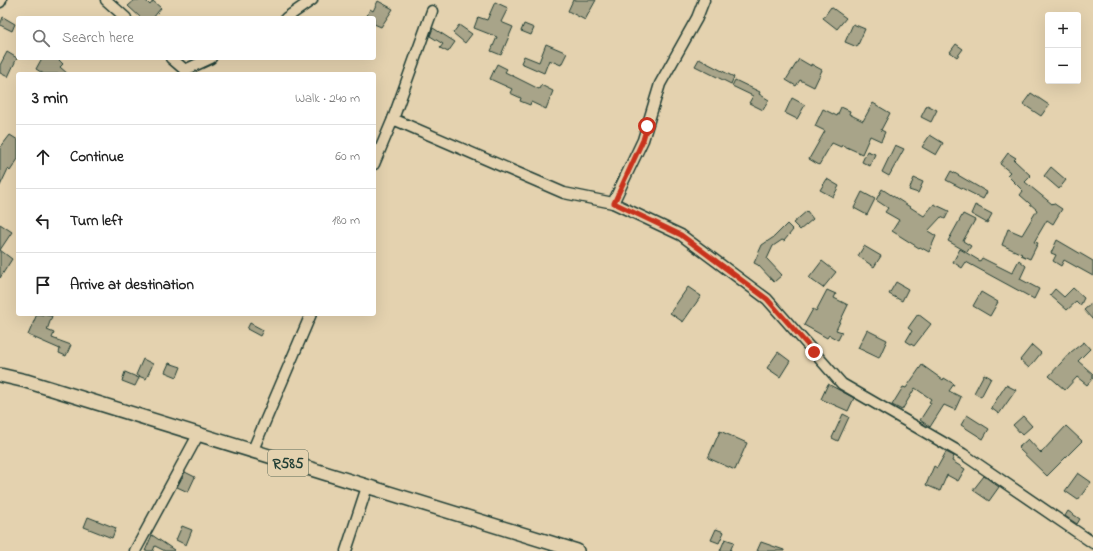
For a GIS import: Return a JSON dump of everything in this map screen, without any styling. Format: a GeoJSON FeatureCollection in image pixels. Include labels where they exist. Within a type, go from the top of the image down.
{"type":"FeatureCollection","features":[{"type":"Feature","properties":{"kind":"main road","name":"R585"},"geometry":{"type":"LineString","coordinates":[[0,375],[563,549],[577,551]]}},
{"type":"Feature","properties":{"kind":"street"},"geometry":{"type":"LineString","coordinates":[[106,0],[124,16]]}},
{"type":"Feature","properties":{"kind":"street"},"geometry":{"type":"LineString","coordinates":[[289,16],[312,0]]}},
{"type":"Feature","properties":{"kind":"street"},"geometry":{"type":"LineString","coordinates":[[614,203],[643,140],[660,84],[697,18],[704,0]]}},
{"type":"Feature","properties":{"kind":"street"},"geometry":{"type":"LineString","coordinates":[[376,159],[393,119],[432,11]]}},
{"type":"Feature","properties":{"kind":"street"},"geometry":{"type":"LineString","coordinates":[[173,60],[185,70],[207,60]]}},
{"type":"Feature","properties":{"kind":"street"},"geometry":{"type":"LineString","coordinates":[[393,119],[564,193],[614,203],[681,235],[767,299],[842,384],[963,454],[1093,543]]}},
{"type":"Feature","properties":{"kind":"street"},"geometry":{"type":"LineString","coordinates":[[252,452],[310,316]]}},
{"type":"Feature","properties":{"kind":"street"},"geometry":{"type":"LineString","coordinates":[[135,551],[198,435]]}},
{"type":"Feature","properties":{"kind":"street"},"geometry":{"type":"LineString","coordinates":[[346,551],[367,488]]}},
{"type":"Feature","properties":{"kind":"building"},"geometry":{"type":"Polygon","coordinates":[[[135,0],[145,0],[150,5],[153,1],[161,8],[155,16],[139,16],[128,6],[135,0]]]}},
{"type":"Feature","properties":{"kind":"building"},"geometry":{"type":"Polygon","coordinates":[[[573,0],[596,0],[585,20],[568,11],[573,0]]]}},
{"type":"Feature","properties":{"kind":"building"},"geometry":{"type":"Polygon","coordinates":[[[378,1],[393,9],[381,27],[376,25],[376,16],[367,16],[370,9],[373,11],[378,1]]]}},
{"type":"Feature","properties":{"kind":"building"},"geometry":{"type":"Polygon","coordinates":[[[495,2],[508,8],[501,22],[513,27],[501,55],[491,51],[497,37],[474,28],[478,17],[487,20],[495,2]]]}},
{"type":"Feature","properties":{"kind":"building"},"geometry":{"type":"Polygon","coordinates":[[[831,7],[846,18],[837,29],[823,18],[831,7]]]}},
{"type":"Feature","properties":{"kind":"building"},"geometry":{"type":"Polygon","coordinates":[[[3,17],[15,24],[12,31],[0,25],[3,17]]]}},
{"type":"Feature","properties":{"kind":"building"},"geometry":{"type":"Polygon","coordinates":[[[524,24],[534,28],[531,35],[521,31],[524,24]]]}},
{"type":"Feature","properties":{"kind":"building"},"geometry":{"type":"Polygon","coordinates":[[[853,24],[865,29],[857,47],[845,42],[853,24]]]}},
{"type":"Feature","properties":{"kind":"building"},"geometry":{"type":"Polygon","coordinates":[[[459,25],[472,34],[465,43],[453,33],[459,25]]]}},
{"type":"Feature","properties":{"kind":"building"},"geometry":{"type":"Polygon","coordinates":[[[433,28],[455,42],[448,52],[440,48],[443,44],[430,36],[433,28]]]}},
{"type":"Feature","properties":{"kind":"building"},"geometry":{"type":"Polygon","coordinates":[[[546,44],[567,53],[561,65],[549,60],[544,73],[521,63],[524,56],[539,62],[546,44]]]}},
{"type":"Feature","properties":{"kind":"building"},"geometry":{"type":"Polygon","coordinates":[[[956,44],[963,49],[957,57],[950,52],[956,44]]]}},
{"type":"Feature","properties":{"kind":"building"},"geometry":{"type":"Polygon","coordinates":[[[7,52],[16,57],[8,77],[0,73],[0,65],[7,52]]]}},
{"type":"Feature","properties":{"kind":"building"},"geometry":{"type":"Polygon","coordinates":[[[699,59],[734,77],[731,84],[695,66],[699,59]]]}},
{"type":"Feature","properties":{"kind":"building"},"geometry":{"type":"Polygon","coordinates":[[[799,59],[822,70],[814,87],[800,80],[796,86],[786,80],[799,59]]]}},
{"type":"Feature","properties":{"kind":"building"},"geometry":{"type":"Polygon","coordinates":[[[41,60],[59,60],[63,64],[60,67],[66,72],[41,72],[36,69],[41,60]]]}},
{"type":"Feature","properties":{"kind":"building"},"geometry":{"type":"Polygon","coordinates":[[[497,64],[507,69],[505,72],[539,89],[541,85],[553,91],[546,109],[531,102],[530,105],[520,101],[521,98],[510,93],[512,89],[490,79],[497,64]]]}},
{"type":"Feature","properties":{"kind":"building"},"geometry":{"type":"Polygon","coordinates":[[[735,80],[760,92],[759,94],[769,100],[763,110],[749,103],[753,96],[732,86],[735,80]]]}},
{"type":"Feature","properties":{"kind":"building"},"geometry":{"type":"Polygon","coordinates":[[[1031,93],[1049,105],[1041,116],[1023,104],[1031,93]]]}},
{"type":"Feature","properties":{"kind":"building"},"geometry":{"type":"Polygon","coordinates":[[[792,98],[805,105],[797,119],[785,113],[792,98]]]}},
{"type":"Feature","properties":{"kind":"building"},"geometry":{"type":"Polygon","coordinates":[[[873,103],[890,113],[881,130],[885,132],[881,141],[870,136],[862,154],[842,145],[841,147],[832,143],[819,165],[809,159],[825,131],[815,126],[823,109],[837,116],[841,107],[850,111],[849,114],[863,121],[873,103]]]}},
{"type":"Feature","properties":{"kind":"building"},"geometry":{"type":"Polygon","coordinates":[[[927,105],[937,110],[931,122],[921,117],[927,105]]]}},
{"type":"Feature","properties":{"kind":"building"},"geometry":{"type":"Polygon","coordinates":[[[10,135],[16,139],[16,162],[10,171],[8,169],[0,186],[0,148],[10,135]]]}},
{"type":"Feature","properties":{"kind":"building"},"geometry":{"type":"Polygon","coordinates":[[[930,135],[943,143],[936,155],[922,147],[930,135]]]}},
{"type":"Feature","properties":{"kind":"building"},"geometry":{"type":"Polygon","coordinates":[[[895,145],[904,149],[889,176],[882,172],[895,145]]]}},
{"type":"Feature","properties":{"kind":"building"},"geometry":{"type":"Polygon","coordinates":[[[867,151],[875,154],[870,166],[862,162],[867,151]]]}},
{"type":"Feature","properties":{"kind":"building"},"geometry":{"type":"Polygon","coordinates":[[[1008,153],[1016,158],[1014,160],[1031,176],[1025,182],[1052,204],[1053,203],[1062,209],[1053,224],[1047,220],[1034,242],[1038,243],[1030,259],[1002,245],[1008,229],[1022,235],[1037,210],[1020,195],[1023,191],[1007,175],[1010,172],[1000,164],[1008,153]]]}},
{"type":"Feature","properties":{"kind":"building"},"geometry":{"type":"Polygon","coordinates":[[[1051,167],[1066,180],[1059,189],[1044,176],[1051,167]]]}},
{"type":"Feature","properties":{"kind":"building"},"geometry":{"type":"Polygon","coordinates":[[[951,171],[987,192],[983,199],[946,180],[951,171]]]}},
{"type":"Feature","properties":{"kind":"building"},"geometry":{"type":"Polygon","coordinates":[[[914,178],[923,182],[918,193],[909,190],[914,178]]]}},
{"type":"Feature","properties":{"kind":"building"},"geometry":{"type":"Polygon","coordinates":[[[827,179],[839,186],[833,197],[820,190],[827,179]]]}},
{"type":"Feature","properties":{"kind":"building"},"geometry":{"type":"Polygon","coordinates":[[[882,189],[924,216],[934,204],[949,211],[945,219],[941,217],[928,231],[936,236],[929,252],[920,247],[919,248],[892,231],[899,220],[885,212],[888,208],[876,200],[882,189]]]}},
{"type":"Feature","properties":{"kind":"building"},"geometry":{"type":"Polygon","coordinates":[[[862,192],[875,199],[867,215],[854,208],[862,192]]]}},
{"type":"Feature","properties":{"kind":"building"},"geometry":{"type":"Polygon","coordinates":[[[975,205],[992,214],[987,223],[971,214],[975,205]]]}},
{"type":"Feature","properties":{"kind":"building"},"geometry":{"type":"Polygon","coordinates":[[[807,211],[813,219],[800,230],[793,223],[807,211]]]}},
{"type":"Feature","properties":{"kind":"building"},"geometry":{"type":"Polygon","coordinates":[[[963,214],[975,220],[963,241],[971,246],[967,252],[948,241],[963,214]]]}},
{"type":"Feature","properties":{"kind":"building"},"geometry":{"type":"Polygon","coordinates":[[[0,224],[12,232],[0,250],[0,224]]]}},
{"type":"Feature","properties":{"kind":"building"},"geometry":{"type":"Polygon","coordinates":[[[787,224],[793,230],[784,241],[782,240],[773,246],[767,259],[782,275],[774,282],[758,265],[754,263],[762,245],[774,237],[787,224]]]}},
{"type":"Feature","properties":{"kind":"building"},"geometry":{"type":"Polygon","coordinates":[[[1057,240],[1093,261],[1093,276],[1064,260],[1061,266],[1053,261],[1056,255],[1051,253],[1057,240]]]}},
{"type":"Feature","properties":{"kind":"building"},"geometry":{"type":"Polygon","coordinates":[[[864,246],[881,256],[874,267],[858,256],[864,246]]]}},
{"type":"Feature","properties":{"kind":"building"},"geometry":{"type":"Polygon","coordinates":[[[960,249],[980,261],[982,258],[1012,273],[1019,260],[1026,266],[1020,279],[1039,289],[1034,299],[966,262],[962,268],[953,262],[960,249]]]}},
{"type":"Feature","properties":{"kind":"building"},"geometry":{"type":"Polygon","coordinates":[[[0,250],[12,259],[0,278],[0,250]]]}},
{"type":"Feature","properties":{"kind":"building"},"geometry":{"type":"Polygon","coordinates":[[[822,261],[836,272],[823,288],[809,278],[822,261]]]}},
{"type":"Feature","properties":{"kind":"building"},"geometry":{"type":"Polygon","coordinates":[[[896,282],[908,289],[902,301],[889,294],[896,282]]]}},
{"type":"Feature","properties":{"kind":"building"},"geometry":{"type":"Polygon","coordinates":[[[688,287],[701,296],[683,322],[670,313],[688,287]]]}},
{"type":"Feature","properties":{"kind":"building"},"geometry":{"type":"Polygon","coordinates":[[[1073,288],[1084,298],[1080,306],[1076,302],[1067,310],[1050,295],[1055,289],[1064,297],[1073,288]]]}},
{"type":"Feature","properties":{"kind":"building"},"geometry":{"type":"Polygon","coordinates":[[[827,290],[836,294],[834,298],[848,305],[836,330],[842,332],[838,340],[829,335],[827,338],[804,325],[813,309],[816,311],[827,290]]]}},
{"type":"Feature","properties":{"kind":"building"},"geometry":{"type":"Polygon","coordinates":[[[981,292],[998,302],[990,316],[973,306],[981,292]]]}},
{"type":"Feature","properties":{"kind":"building"},"geometry":{"type":"Polygon","coordinates":[[[1093,302],[1093,320],[1084,310],[1093,302]]]}},
{"type":"Feature","properties":{"kind":"building"},"geometry":{"type":"Polygon","coordinates":[[[918,314],[931,324],[914,346],[906,341],[912,331],[908,328],[918,314]]]}},
{"type":"Feature","properties":{"kind":"building"},"geometry":{"type":"Polygon","coordinates":[[[36,316],[52,316],[47,330],[54,333],[52,338],[71,345],[66,356],[59,353],[60,349],[28,335],[36,316]]]}},
{"type":"Feature","properties":{"kind":"building"},"geometry":{"type":"Polygon","coordinates":[[[250,323],[263,330],[260,336],[247,329],[250,323]]]}},
{"type":"Feature","properties":{"kind":"building"},"geometry":{"type":"Polygon","coordinates":[[[867,330],[887,340],[879,358],[858,348],[867,330]]]}},
{"type":"Feature","properties":{"kind":"building"},"geometry":{"type":"Polygon","coordinates":[[[1084,342],[1090,349],[1078,361],[1093,374],[1093,378],[1087,385],[1077,377],[1065,390],[1049,376],[1071,352],[1084,342]]]}},
{"type":"Feature","properties":{"kind":"building"},"geometry":{"type":"Polygon","coordinates":[[[1032,345],[1041,353],[1029,368],[1020,360],[1032,345]]]}},
{"type":"Feature","properties":{"kind":"building"},"geometry":{"type":"Polygon","coordinates":[[[778,352],[790,361],[780,377],[767,368],[778,352]]]}},
{"type":"Feature","properties":{"kind":"building"},"geometry":{"type":"Polygon","coordinates":[[[143,359],[153,364],[146,379],[136,375],[143,359]]]}},
{"type":"Feature","properties":{"kind":"building"},"geometry":{"type":"Polygon","coordinates":[[[169,363],[181,367],[177,377],[165,372],[169,363]]]}},
{"type":"Feature","properties":{"kind":"building"},"geometry":{"type":"Polygon","coordinates":[[[922,365],[943,380],[944,378],[954,384],[949,391],[961,397],[955,410],[944,405],[930,427],[920,420],[931,403],[929,402],[931,399],[915,388],[902,410],[892,405],[903,387],[906,388],[922,365]]]}},
{"type":"Feature","properties":{"kind":"building"},"geometry":{"type":"Polygon","coordinates":[[[125,372],[139,378],[135,386],[122,381],[125,372]]]}},
{"type":"Feature","properties":{"kind":"building"},"geometry":{"type":"Polygon","coordinates":[[[984,374],[991,378],[981,397],[974,393],[984,374]]]}},
{"type":"Feature","properties":{"kind":"building"},"geometry":{"type":"Polygon","coordinates":[[[828,384],[854,398],[848,411],[821,399],[828,384]]]}},
{"type":"Feature","properties":{"kind":"building"},"geometry":{"type":"Polygon","coordinates":[[[1006,385],[1016,390],[999,414],[991,408],[1006,385]]]}},
{"type":"Feature","properties":{"kind":"building"},"geometry":{"type":"Polygon","coordinates":[[[843,414],[849,417],[838,441],[832,438],[843,414]]]}},
{"type":"Feature","properties":{"kind":"building"},"geometry":{"type":"Polygon","coordinates":[[[967,415],[989,429],[983,439],[961,425],[967,415]]]}},
{"type":"Feature","properties":{"kind":"building"},"geometry":{"type":"Polygon","coordinates":[[[1023,416],[1032,426],[1022,435],[1013,425],[1023,416]]]}},
{"type":"Feature","properties":{"kind":"building"},"geometry":{"type":"Polygon","coordinates":[[[1066,426],[1082,441],[1047,476],[1018,448],[1028,439],[1041,453],[1066,426]]]}},
{"type":"Feature","properties":{"kind":"building"},"geometry":{"type":"Polygon","coordinates":[[[720,431],[747,443],[735,470],[708,458],[720,431]]]}},
{"type":"Feature","properties":{"kind":"building"},"geometry":{"type":"Polygon","coordinates":[[[946,452],[954,456],[952,461],[965,469],[958,481],[947,475],[940,491],[926,485],[934,466],[937,468],[946,452]]]}},
{"type":"Feature","properties":{"kind":"building"},"geometry":{"type":"Polygon","coordinates":[[[185,472],[195,477],[188,492],[177,487],[185,472]]]}},
{"type":"Feature","properties":{"kind":"building"},"geometry":{"type":"Polygon","coordinates":[[[1078,473],[1091,482],[1078,500],[1065,491],[1078,473]]]}},
{"type":"Feature","properties":{"kind":"building"},"geometry":{"type":"Polygon","coordinates":[[[984,476],[999,487],[989,501],[973,490],[984,476]]]}},
{"type":"Feature","properties":{"kind":"building"},"geometry":{"type":"Polygon","coordinates":[[[1068,511],[1080,519],[1077,524],[1065,516],[1068,511]]]}},
{"type":"Feature","properties":{"kind":"building"},"geometry":{"type":"Polygon","coordinates":[[[88,517],[116,528],[112,538],[84,527],[88,517]]]}},
{"type":"Feature","properties":{"kind":"building"},"geometry":{"type":"Polygon","coordinates":[[[182,526],[192,530],[186,545],[176,540],[182,526]]]}},
{"type":"Feature","properties":{"kind":"building"},"geometry":{"type":"Polygon","coordinates":[[[716,529],[724,532],[719,543],[711,540],[716,529]]]}},
{"type":"Feature","properties":{"kind":"building"},"geometry":{"type":"Polygon","coordinates":[[[152,535],[174,550],[165,551],[155,546],[153,551],[145,551],[152,535]]]}},
{"type":"Feature","properties":{"kind":"building"},"geometry":{"type":"Polygon","coordinates":[[[725,539],[734,542],[730,551],[720,551],[725,539]]]}},
{"type":"Feature","properties":{"kind":"building"},"geometry":{"type":"Polygon","coordinates":[[[761,542],[784,550],[784,551],[757,551],[761,542]]]}},
{"type":"Feature","properties":{"kind":"route"},"geometry":{"type":"LineString","coordinates":[[647,126],[643,140],[614,203],[681,235],[767,299],[814,352]]}}]}
